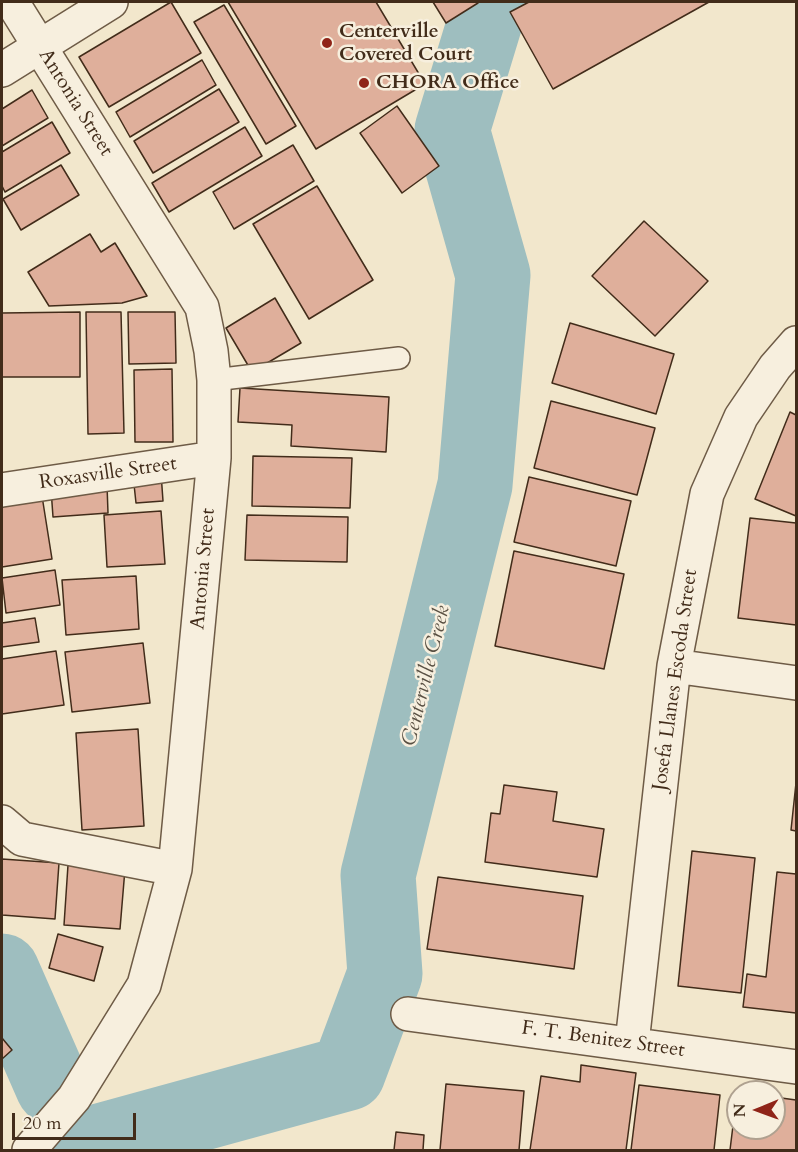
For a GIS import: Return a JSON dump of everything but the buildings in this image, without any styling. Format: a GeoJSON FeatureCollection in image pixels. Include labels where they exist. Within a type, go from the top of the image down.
{"type":"FeatureCollection","features":[{"type":"Feature","properties":{"kind":"street","name":"Antonia Street"},"geometry":{"type":"LineString","coordinates":[[12,2],[202,307],[214,380],[214,458],[176,869],[144,985],[74,1098],[29,1150]]}},
{"type":"Feature","properties":{"kind":"street"},"geometry":{"type":"LineString","coordinates":[[2,70],[111,2]]}},
{"type":"Feature","properties":{"kind":"street","name":"Josefa Llanes Escoda Street"},"geometry":{"type":"LineString","coordinates":[[632,1043],[674,666],[707,494],[741,417],[775,367],[796,343]]}},
{"type":"Feature","properties":{"kind":"street","name":"Roxasville Street"},"geometry":{"type":"LineString","coordinates":[[2,490],[214,458]]}},
{"type":"Feature","properties":{"kind":"street"},"geometry":{"type":"LineString","coordinates":[[674,666],[796,683]]}},
{"type":"Feature","properties":{"kind":"street"},"geometry":{"type":"LineString","coordinates":[[2,822],[22,839],[176,869]]}},
{"type":"Feature","properties":{"kind":"street","name":"F. T. Benitez Street"},"geometry":{"type":"LineString","coordinates":[[408,1014],[796,1067]]}},
{"type":"Feature","properties":{"kind":"lane"},"geometry":{"type":"LineString","coordinates":[[214,380],[399,358]]}},
{"type":"Feature","properties":{"kind":"waterway","name":"Centerville Creek"},"geometry":{"type":"LineString","coordinates":[[75,1148],[348,1073],[385,974],[378,875],[475,485],[493,275],[452,130],[491,2]]}},
{"type":"Feature","properties":{"kind":"waterway","name":"Centerville Creek"},"geometry":{"type":"LineString","coordinates":[[2,971],[53,1087]]}},
{"type":"Feature","properties":{"kind":"place","name":"Centerville Covered Court"},"geometry":{"type":"Point","coordinates":[327,43]}},
{"type":"Feature","properties":{"kind":"place","name":"CHORA Office"},"geometry":{"type":"Point","coordinates":[364,83]}}]}
